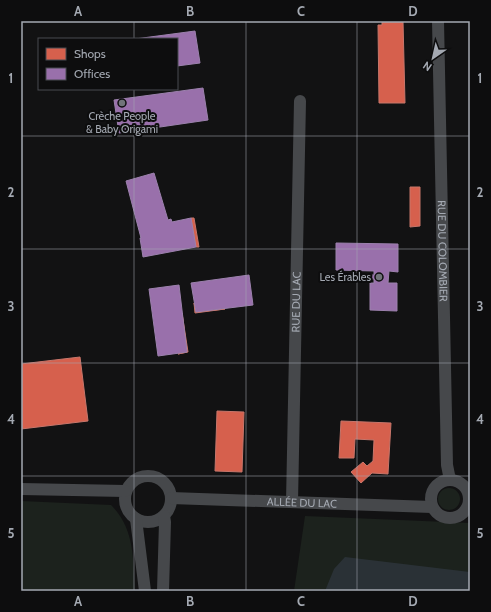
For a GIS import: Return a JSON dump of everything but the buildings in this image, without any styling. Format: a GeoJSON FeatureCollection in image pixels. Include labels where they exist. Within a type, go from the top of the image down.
{"type":"FeatureCollection","features":[{"type":"Feature","properties":{"kind":"street","name":"RUE DU COLOMBIER"},"geometry":{"type":"LineString","coordinates":[[438,21],[447,465],[450,480]]}},
{"type":"Feature","properties":{"kind":"street","name":"RUE DU LAC"},"geometry":{"type":"LineString","coordinates":[[292,502],[300,101]]}},
{"type":"Feature","properties":{"kind":"street"},"geometry":{"type":"LineString","coordinates":[[152,476],[166,484],[171,498],[168,510],[164,516],[149,522],[136,519],[130,514],[126,507],[125,492],[128,486],[138,477],[152,476]]}},
{"type":"Feature","properties":{"kind":"street"},"geometry":{"type":"LineString","coordinates":[[450,480],[462,484],[466,489],[469,501],[469,507],[464,512],[453,518],[441,516],[432,507],[430,501],[434,488],[438,484],[450,480]]}},
{"type":"Feature","properties":{"kind":"street"},"geometry":{"type":"LineString","coordinates":[[21,489],[125,492]]}},
{"type":"Feature","properties":{"kind":"street","name":"ALLÉE DU LAC"},"geometry":{"type":"LineString","coordinates":[[171,498],[432,507]]}},
{"type":"Feature","properties":{"kind":"street"},"geometry":{"type":"LineString","coordinates":[[164,516],[164,589]]}},
{"type":"Feature","properties":{"kind":"street"},"geometry":{"type":"LineString","coordinates":[[136,519],[144,591]]}},
{"type":"Feature","properties":{"kind":"shaded area"},"geometry":{"type":"Polygon","coordinates":[[[449,488],[457,491],[460,499],[457,507],[449,510],[441,507],[438,499],[441,491],[449,488]]]}},
{"type":"Feature","properties":{"kind":"shaded area"},"geometry":{"type":"Polygon","coordinates":[[[21,501],[111,505],[119,514],[129,534],[133,556],[135,591],[21,591],[21,501]]]}},
{"type":"Feature","properties":{"kind":"shaded area"},"geometry":{"type":"Polygon","coordinates":[[[305,516],[470,523],[470,591],[294,591],[305,516]]]}},
{"type":"Feature","properties":{"kind":"shaded area"},"geometry":{"type":"Polygon","coordinates":[[[345,557],[470,572],[470,591],[325,591],[334,569],[345,557]]]}},
{"type":"Feature","properties":{"kind":"place","name":"Crèche People & Baby Origami"},"geometry":{"type":"Point","coordinates":[122,103]}},
{"type":"Feature","properties":{"kind":"place","name":"Les Érables"},"geometry":{"type":"Point","coordinates":[379,277]}}]}
